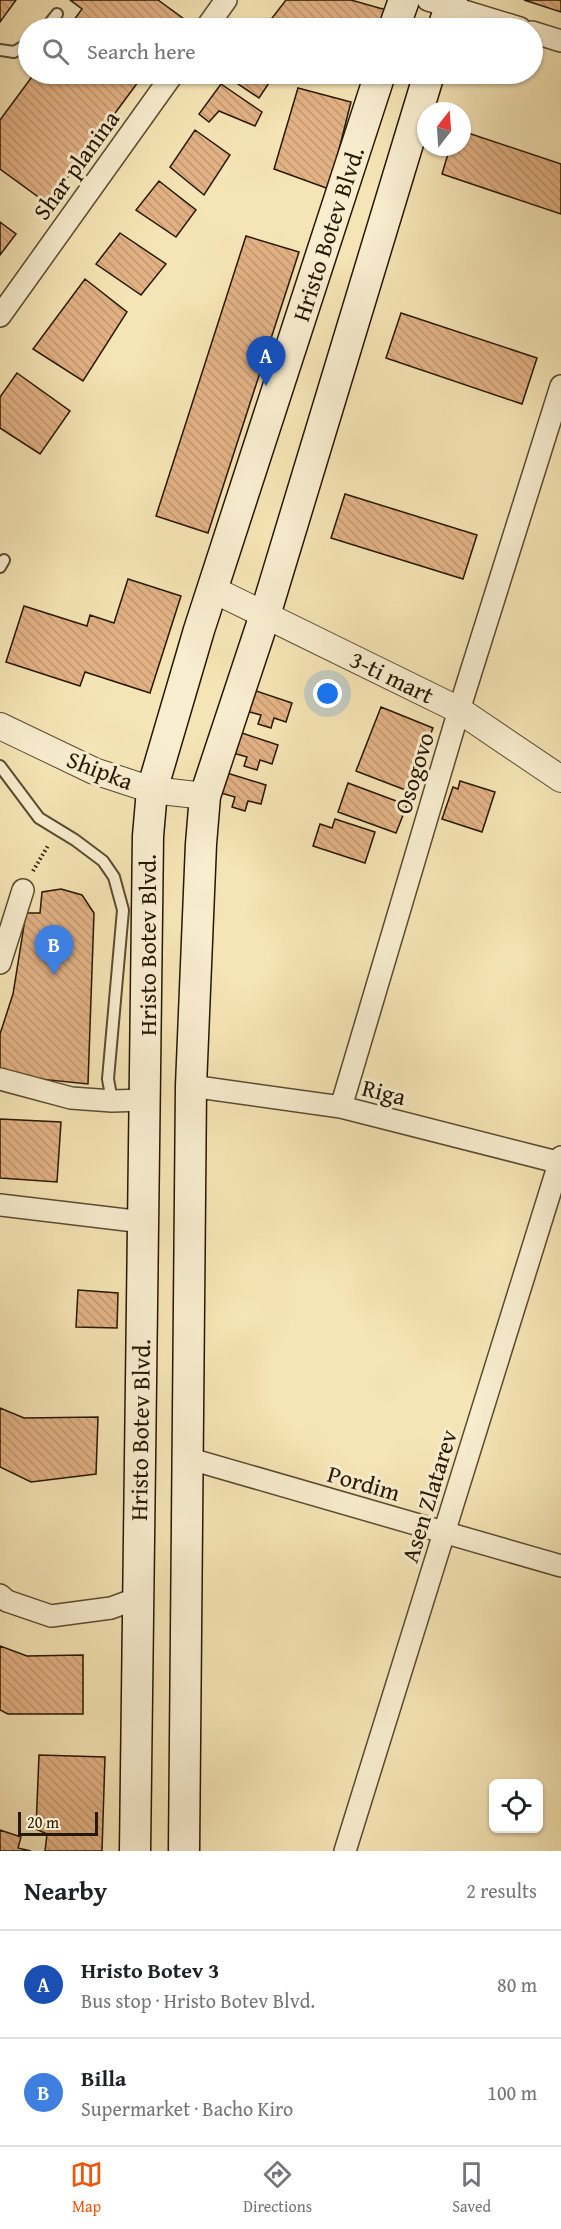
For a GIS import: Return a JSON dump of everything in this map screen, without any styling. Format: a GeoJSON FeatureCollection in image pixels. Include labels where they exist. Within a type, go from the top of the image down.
{"type":"FeatureCollection","features":[{"type":"Feature","properties":{"kind":"main road"},"geometry":{"type":"LineString","coordinates":[[398,18],[404,0]]}},
{"type":"Feature","properties":{"kind":"main road","name":"Hristo Botev Blvd."},"geometry":{"type":"LineString","coordinates":[[135,1851],[148,836],[152,790],[199,630],[214,590],[377,84]]}},
{"type":"Feature","properties":{"kind":"main road","name":"Hristo Botev Blvd."},"geometry":{"type":"LineString","coordinates":[[184,1851],[191,1086],[205,796],[265,615],[426,84]]}},
{"type":"Feature","properties":{"kind":"main road"},"geometry":{"type":"LineString","coordinates":[[137,1686],[186,1686]]}},
{"type":"Feature","properties":{"kind":"street"},"geometry":{"type":"LineString","coordinates":[[213,18],[226,0]]}},
{"type":"Feature","properties":{"kind":"street"},"geometry":{"type":"LineString","coordinates":[[443,9],[479,18]]}},
{"type":"Feature","properties":{"kind":"street"},"geometry":{"type":"LineString","coordinates":[[543,35],[561,41]]}},
{"type":"Feature","properties":{"kind":"street","name":"Shar planina"},"geometry":{"type":"LineString","coordinates":[[0,316],[167,84]]}},
{"type":"Feature","properties":{"kind":"street","name":"Osogovo"},"geometry":{"type":"LineString","coordinates":[[341,1107],[459,710],[561,386]]}},
{"type":"Feature","properties":{"kind":"street","name":"3-ti mart"},"geometry":{"type":"LineString","coordinates":[[214,590],[459,710],[561,779]]}},
{"type":"Feature","properties":{"kind":"street","name":"Shipka"},"geometry":{"type":"LineString","coordinates":[[0,726],[94,771],[152,790],[205,796]]}},
{"type":"Feature","properties":{"kind":"street"},"geometry":{"type":"LineString","coordinates":[[0,963],[23,890]]}},
{"type":"Feature","properties":{"kind":"street"},"geometry":{"type":"LineString","coordinates":[[0,1079],[71,1098],[112,1101],[146,1100]]}},
{"type":"Feature","properties":{"kind":"street","name":"Riga"},"geometry":{"type":"LineString","coordinates":[[191,1086],[341,1107],[560,1161]]}},
{"type":"Feature","properties":{"kind":"street","name":"Asen Zlatarev"},"geometry":{"type":"LineString","coordinates":[[345,1851],[560,1161]]}},
{"type":"Feature","properties":{"kind":"street"},"geometry":{"type":"LineString","coordinates":[[0,1205],[143,1222]]}},
{"type":"Feature","properties":{"kind":"street","name":"Pordim"},"geometry":{"type":"LineString","coordinates":[[187,1458],[561,1566]]}},
{"type":"Feature","properties":{"kind":"street"},"geometry":{"type":"LineString","coordinates":[[0,1595],[7,1601],[51,1616],[111,1608],[138,1598]]}},
{"type":"Feature","properties":{"kind":"lane"},"geometry":{"type":"LineString","coordinates":[[54,18],[57,14]]}},
{"type":"Feature","properties":{"kind":"lane"},"geometry":{"type":"LineString","coordinates":[[0,50],[14,52],[18,50]]}},
{"type":"Feature","properties":{"kind":"lane"},"geometry":{"type":"LineString","coordinates":[[0,766],[39,818],[102,861],[114,877],[123,910],[108,1079],[112,1101]]}},
{"type":"Feature","properties":{"kind":"path"},"geometry":{"type":"LineString","coordinates":[[23,890],[57,829]]}},
{"type":"Feature","properties":{"kind":"building"},"geometry":{"type":"Polygon","coordinates":[[[0,0],[16,0],[0,22],[0,0]]]}},
{"type":"Feature","properties":{"kind":"building"},"geometry":{"type":"Polygon","coordinates":[[[70,0],[158,0],[183,18],[75,18],[82,9],[70,0]]]}},
{"type":"Feature","properties":{"kind":"building"},"geometry":{"type":"Polygon","coordinates":[[[286,0],[351,0],[390,11],[388,18],[272,18],[286,0]]]}},
{"type":"Feature","properties":{"kind":"building"},"geometry":{"type":"Polygon","coordinates":[[[524,0],[561,0],[561,12],[524,0]]]}},
{"type":"Feature","properties":{"kind":"building"},"geometry":{"type":"Polygon","coordinates":[[[27,84],[137,84],[48,204],[0,169],[0,120],[27,84]]]}},
{"type":"Feature","properties":{"kind":"building"},"geometry":{"type":"Polygon","coordinates":[[[221,84],[262,112],[255,126],[219,111],[209,122],[199,114],[221,84]]]}},
{"type":"Feature","properties":{"kind":"building"},"geometry":{"type":"Polygon","coordinates":[[[238,84],[268,84],[259,98],[238,84]]]}},
{"type":"Feature","properties":{"kind":"building"},"geometry":{"type":"Polygon","coordinates":[[[298,88],[351,102],[329,189],[274,169],[298,88]]]}},
{"type":"Feature","properties":{"kind":"building"},"geometry":{"type":"Polygon","coordinates":[[[195,130],[230,155],[204,195],[170,167],[195,130]]]}},
{"type":"Feature","properties":{"kind":"building"},"geometry":{"type":"Polygon","coordinates":[[[471,134],[561,164],[561,214],[442,174],[447,156],[471,156],[471,134]]]}},
{"type":"Feature","properties":{"kind":"building"},"geometry":{"type":"Polygon","coordinates":[[[159,181],[196,210],[176,237],[136,210],[159,181]]]}},
{"type":"Feature","properties":{"kind":"building"},"geometry":{"type":"Polygon","coordinates":[[[0,222],[16,234],[0,255],[0,222]]]}},
{"type":"Feature","properties":{"kind":"building"},"geometry":{"type":"Polygon","coordinates":[[[120,233],[166,264],[141,295],[96,264],[120,233]]]}},
{"type":"Feature","properties":{"kind":"building"},"geometry":{"type":"Polygon","coordinates":[[[246,236],[299,252],[208,533],[156,516],[246,236]]]}},
{"type":"Feature","properties":{"kind":"building"},"geometry":{"type":"Polygon","coordinates":[[[85,279],[127,312],[83,381],[33,349],[85,279]]]}},
{"type":"Feature","properties":{"kind":"building"},"geometry":{"type":"Polygon","coordinates":[[[401,313],[537,358],[522,404],[386,358],[401,313]]]}},
{"type":"Feature","properties":{"kind":"building"},"geometry":{"type":"Polygon","coordinates":[[[17,373],[70,411],[40,454],[0,428],[0,397],[17,373]]]}},
{"type":"Feature","properties":{"kind":"building"},"geometry":{"type":"Polygon","coordinates":[[[345,494],[477,535],[463,579],[331,538],[345,494]]]}},
{"type":"Feature","properties":{"kind":"building"},"geometry":{"type":"Polygon","coordinates":[[[128,579],[181,596],[150,693],[85,672],[80,686],[6,662],[24,606],[87,626],[90,615],[114,623],[128,579]]]}},
{"type":"Feature","properties":{"kind":"building"},"geometry":{"type":"Polygon","coordinates":[[[253,690],[292,703],[286,722],[274,718],[271,728],[258,724],[261,715],[246,711],[253,690]]]}},
{"type":"Feature","properties":{"kind":"building"},"geometry":{"type":"Polygon","coordinates":[[[381,707],[433,728],[408,791],[356,771],[381,707]]]}},
{"type":"Feature","properties":{"kind":"building"},"geometry":{"type":"Polygon","coordinates":[[[239,732],[278,745],[272,764],[260,760],[257,770],[244,766],[247,757],[233,753],[239,732]]]}},
{"type":"Feature","properties":{"kind":"building"},"geometry":{"type":"Polygon","coordinates":[[[227,773],[266,785],[261,804],[248,801],[245,811],[232,807],[235,797],[221,793],[227,773]]]}},
{"type":"Feature","properties":{"kind":"building"},"geometry":{"type":"Polygon","coordinates":[[[460,781],[495,792],[482,832],[442,819],[453,787],[458,789],[460,781]]]}},
{"type":"Feature","properties":{"kind":"building"},"geometry":{"type":"Polygon","coordinates":[[[348,783],[407,805],[396,833],[338,812],[348,783]]]}},
{"type":"Feature","properties":{"kind":"building"},"geometry":{"type":"Polygon","coordinates":[[[335,819],[375,832],[365,863],[313,846],[320,824],[332,828],[335,819]]]}},
{"type":"Feature","properties":{"kind":"building"},"geometry":{"type":"Polygon","coordinates":[[[61,889],[82,895],[94,913],[88,1084],[0,1075],[0,1034],[13,994],[26,913],[40,913],[42,892],[61,889]]]}},
{"type":"Feature","properties":{"kind":"building"},"geometry":{"type":"Polygon","coordinates":[[[0,1119],[61,1122],[57,1182],[0,1178],[0,1119]]]}},
{"type":"Feature","properties":{"kind":"building"},"geometry":{"type":"Polygon","coordinates":[[[78,1290],[118,1293],[117,1328],[76,1327],[78,1290]]]}},
{"type":"Feature","properties":{"kind":"building"},"geometry":{"type":"Polygon","coordinates":[[[0,1408],[24,1418],[98,1417],[96,1474],[31,1482],[0,1467],[0,1408]]]}},
{"type":"Feature","properties":{"kind":"building"},"geometry":{"type":"Polygon","coordinates":[[[0,1646],[27,1656],[83,1655],[83,1714],[8,1714],[0,1710],[0,1646]]]}},
{"type":"Feature","properties":{"kind":"building"},"geometry":{"type":"Polygon","coordinates":[[[39,1755],[105,1757],[102,1851],[45,1851],[47,1834],[36,1829],[39,1755]]]}},
{"type":"Feature","properties":{"kind":"building"},"geometry":{"type":"Polygon","coordinates":[[[0,1830],[21,1837],[18,1848],[31,1851],[0,1851],[0,1830]]]}},
{"type":"Feature","properties":{"kind":"place","name":"Hristo Botev 3"},"geometry":{"type":"Point","coordinates":[266,386]}},
{"type":"Feature","properties":{"kind":"place","name":"Billa"},"geometry":{"type":"Point","coordinates":[54,975]}}]}
